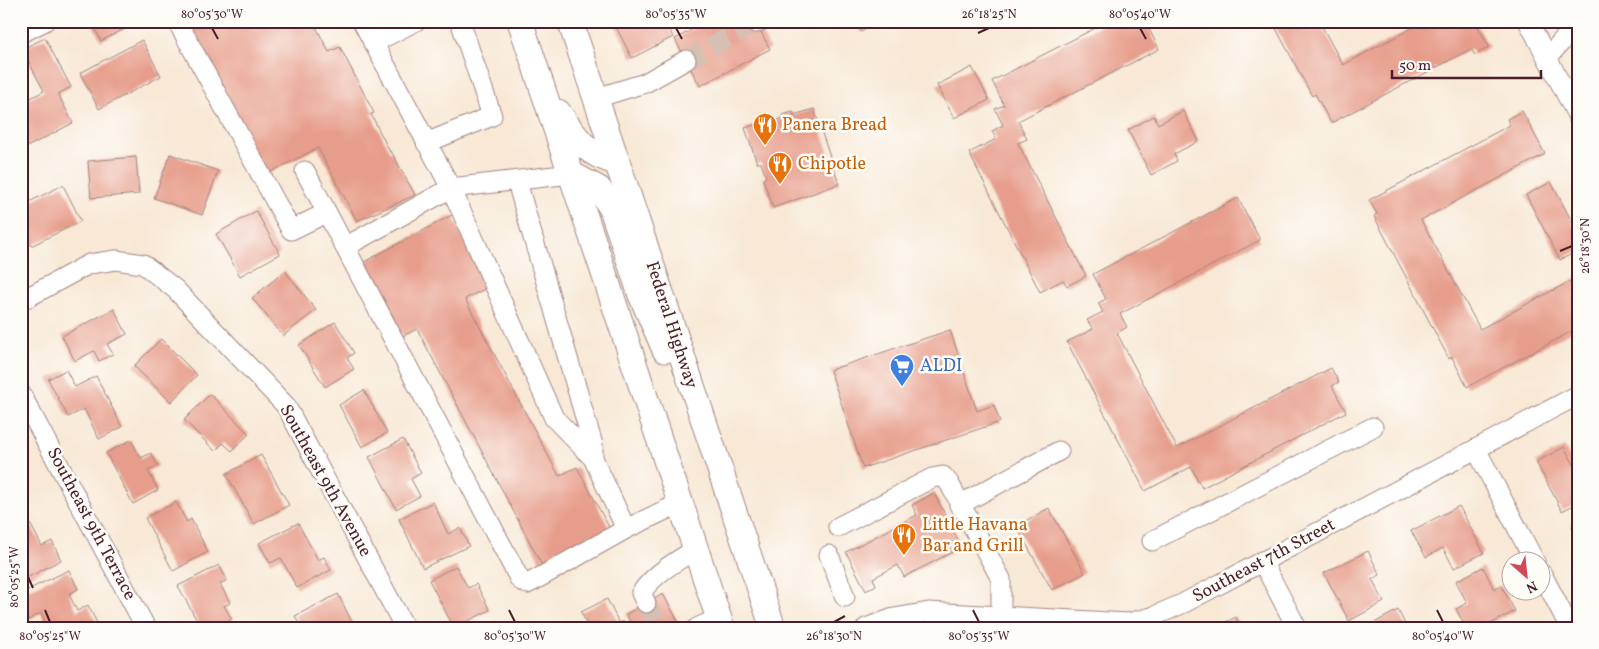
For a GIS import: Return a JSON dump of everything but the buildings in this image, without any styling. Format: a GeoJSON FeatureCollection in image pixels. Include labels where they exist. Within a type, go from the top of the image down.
{"type":"FeatureCollection","features":[{"type":"Feature","properties":{"kind":"main road"},"geometry":{"type":"LineString","coordinates":[[520,21],[696,549],[712,625]]}},
{"type":"Feature","properties":{"kind":"main road","name":"Federal Highway"},"geometry":{"type":"LineString","coordinates":[[570,21],[773,628]]}},
{"type":"Feature","properties":{"kind":"main road"},"geometry":{"type":"LineString","coordinates":[[544,94],[582,145],[599,158],[617,162]]}},
{"type":"Feature","properties":{"kind":"main road"},"geometry":{"type":"LineString","coordinates":[[571,174],[599,189],[612,209],[641,295],[665,350],[684,362]]}},
{"type":"Feature","properties":{"kind":"street"},"geometry":{"type":"LineString","coordinates":[[21,33],[45,21]]}},
{"type":"Feature","properties":{"kind":"street"},"geometry":{"type":"LineString","coordinates":[[177,21],[291,230],[326,213]]}},
{"type":"Feature","properties":{"kind":"street"},"geometry":{"type":"LineString","coordinates":[[362,21],[451,188],[554,418],[594,458]]}},
{"type":"Feature","properties":{"kind":"street"},"geometry":{"type":"LineString","coordinates":[[373,43],[416,21]]}},
{"type":"Feature","properties":{"kind":"street"},"geometry":{"type":"LineString","coordinates":[[426,144],[492,116],[460,21]]}},
{"type":"Feature","properties":{"kind":"street"},"geometry":{"type":"LineString","coordinates":[[1528,21],[1578,117]]}},
{"type":"Feature","properties":{"kind":"street"},"geometry":{"type":"LineString","coordinates":[[1547,58],[1568,34],[1578,28]]}},
{"type":"Feature","properties":{"kind":"street"},"geometry":{"type":"LineString","coordinates":[[596,98],[645,82],[686,60]]}},
{"type":"Feature","properties":{"kind":"street"},"geometry":{"type":"LineString","coordinates":[[305,171],[520,580],[526,584],[626,529],[680,503]]}},
{"type":"Feature","properties":{"kind":"street"},"geometry":{"type":"LineString","coordinates":[[345,247],[451,188],[517,182],[571,174]]}},
{"type":"Feature","properties":{"kind":"street"},"geometry":{"type":"LineString","coordinates":[[517,182],[593,445],[594,458],[626,529]]}},
{"type":"Feature","properties":{"kind":"street","name":"Southeast 9th Avenue"},"geometry":{"type":"LineString","coordinates":[[21,301],[88,264],[116,260],[143,264],[175,289],[286,406],[405,628]]}},
{"type":"Feature","properties":{"kind":"street","name":"Southeast 9th Terrace"},"geometry":{"type":"LineString","coordinates":[[21,394],[146,628]]}},
{"type":"Feature","properties":{"kind":"street","name":"Southeast 7th Street"},"geometry":{"type":"LineString","coordinates":[[866,628],[894,618],[929,612],[991,620],[1070,624],[1128,623],[1152,617],[1184,603],[1578,395]]}},
{"type":"Feature","properties":{"kind":"street"},"geometry":{"type":"LineString","coordinates":[[1152,541],[1373,427]]}},
{"type":"Feature","properties":{"kind":"street"},"geometry":{"type":"LineString","coordinates":[[1476,449],[1530,552]]}},
{"type":"Feature","properties":{"kind":"street"},"geometry":{"type":"LineString","coordinates":[[959,505],[1059,451]]}},
{"type":"Feature","properties":{"kind":"street"},"geometry":{"type":"LineString","coordinates":[[838,527],[932,478],[943,476],[949,483],[959,505],[1001,579],[991,620]]}},
{"type":"Feature","properties":{"kind":"street"},"geometry":{"type":"LineString","coordinates":[[646,603],[641,593],[650,581],[667,567],[696,549]]}},
{"type":"Feature","properties":{"kind":"street"},"geometry":{"type":"LineString","coordinates":[[829,554],[845,598]]}},
{"type":"Feature","properties":{"kind":"street"},"geometry":{"type":"LineString","coordinates":[[1262,562],[1297,628]]}},
{"type":"Feature","properties":{"kind":"street"},"geometry":{"type":"LineString","coordinates":[[1552,593],[1570,628]]}},
{"type":"Feature","properties":{"kind":"tunnel"},"geometry":{"type":"LineString","coordinates":[[686,60],[756,23]]}},
{"type":"Feature","properties":{"kind":"tunnel"},"geometry":{"type":"LineString","coordinates":[[646,603],[659,628]]}},
{"type":"Feature","properties":{"kind":"place","name":"Panera Bread"},"geometry":{"type":"Point","coordinates":[765,146]}},
{"type":"Feature","properties":{"kind":"place","name":"Chipotle"},"geometry":{"type":"Point","coordinates":[780,185]}},
{"type":"Feature","properties":{"kind":"place","name":"ALDI"},"geometry":{"type":"Point","coordinates":[902,387]}},
{"type":"Feature","properties":{"kind":"place","name":"Little Havana Bar and Grill"},"geometry":{"type":"Point","coordinates":[904,556]}}]}
